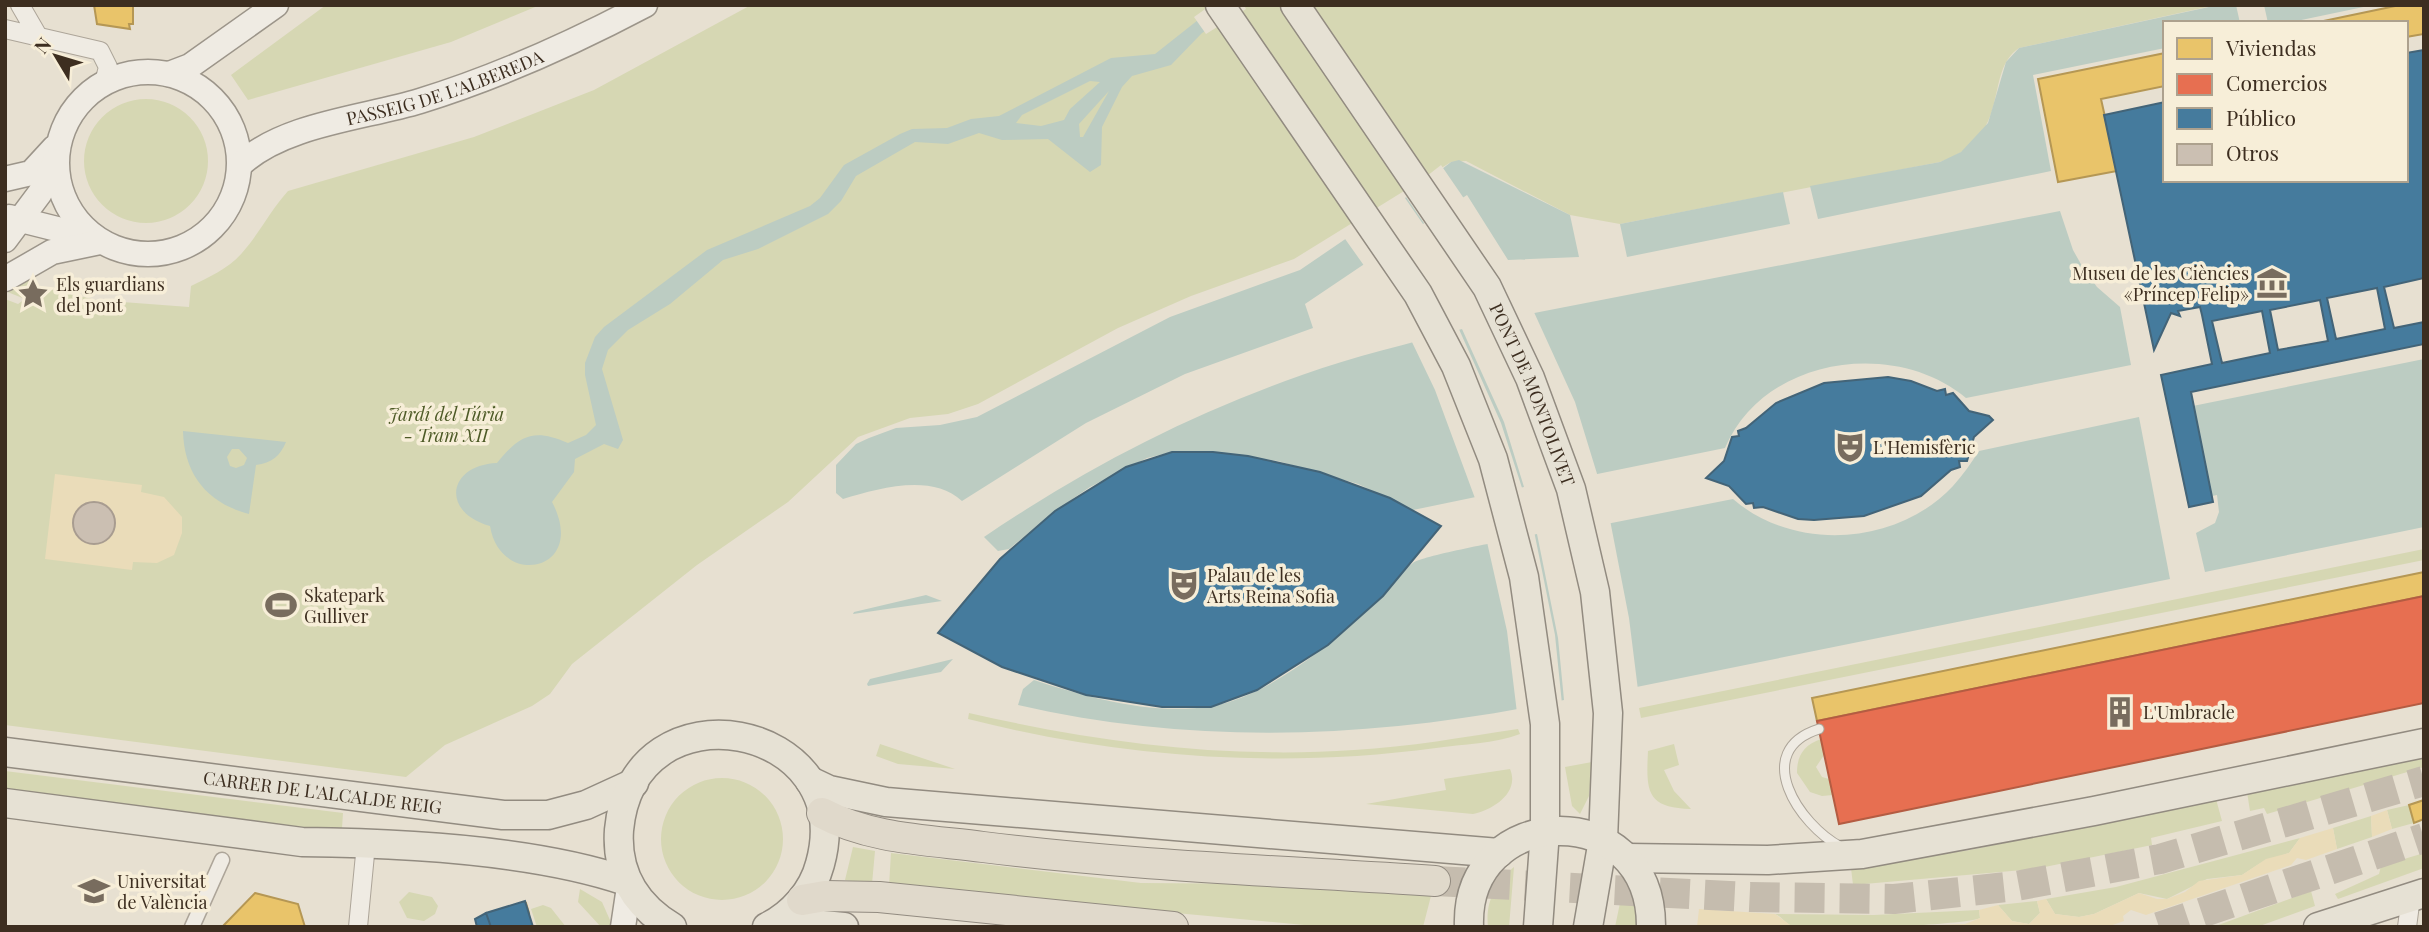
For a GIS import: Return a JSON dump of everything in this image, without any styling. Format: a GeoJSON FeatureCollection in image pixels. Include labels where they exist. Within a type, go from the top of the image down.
{"type":"FeatureCollection","features":[{"type":"Feature","properties":{"kind":"highway"},"geometry":{"type":"LineString","coordinates":[[822,813],[847,825],[884,834],[1014,851],[1156,864],[1435,881]]}},
{"type":"Feature","properties":{"kind":"highway"},"geometry":{"type":"LineString","coordinates":[[802,900],[825,896],[879,897],[1173,927]]}},
{"type":"Feature","properties":{"kind":"main road"},"geometry":{"type":"LineString","coordinates":[[5,240],[14,218],[40,193],[63,127],[80,102],[104,83],[133,73],[169,74],[190,66],[276,5]]}},
{"type":"Feature","properties":{"kind":"main road","name":"PASSEIG DE L'ALBEREDA"},"geometry":{"type":"LineString","coordinates":[[241,164],[256,151],[293,135],[420,101],[495,74],[645,5]]}},
{"type":"Feature","properties":{"kind":"main road"},"geometry":{"type":"LineString","coordinates":[[1220,5],[1418,294],[1455,366],[1493,460],[1524,577],[1545,724],[1545,831],[1538,927]]}},
{"type":"Feature","properties":{"kind":"main road","name":"PONT DE MONTOLIVET"},"geometry":{"type":"LineString","coordinates":[[1295,5],[1487,287],[1530,378],[1574,502],[1595,592],[1608,713],[1603,840],[1588,927]]}},
{"type":"Feature","properties":{"kind":"main road"},"geometry":{"type":"LineString","coordinates":[[14,218],[96,240],[124,253],[151,255],[177,250],[201,238],[220,219],[233,195],[241,164],[231,125],[220,106],[204,90],[169,74]]}},
{"type":"Feature","properties":{"kind":"main road"},"geometry":{"type":"LineString","coordinates":[[57,149],[57,180],[64,202],[76,221],[96,240]]}},
{"type":"Feature","properties":{"kind":"main road"},"geometry":{"type":"LineString","coordinates":[[5,179],[31,173],[57,149]]}},
{"type":"Feature","properties":{"kind":"main road"},"geometry":{"type":"LineString","coordinates":[[11,274],[51,252],[96,240]]}},
{"type":"Feature","properties":{"kind":"main road"},"geometry":{"type":"LineString","coordinates":[[622,927],[627,884],[619,836],[621,817],[634,783],[646,766],[663,752],[698,736],[719,733],[757,739],[792,760],[810,781],[822,813],[823,854],[818,872],[802,900],[772,925]]}},
{"type":"Feature","properties":{"kind":"main road"},"geometry":{"type":"LineString","coordinates":[[1627,858],[1768,860],[1862,854],[2094,811],[2424,743]]}},
{"type":"Feature","properties":{"kind":"main road","name":"CARRER DE L'ALCALDE REIG"},"geometry":{"type":"LineString","coordinates":[[5,752],[503,815],[548,815],[586,804],[634,783]]}},
{"type":"Feature","properties":{"kind":"main road"},"geometry":{"type":"LineString","coordinates":[[810,781],[854,797],[886,802],[1499,853]]}},
{"type":"Feature","properties":{"kind":"main road"},"geometry":{"type":"LineString","coordinates":[[5,803],[302,842],[487,853],[604,874],[627,884],[648,910],[671,927]]}},
{"type":"Feature","properties":{"kind":"main road"},"geometry":{"type":"LineString","coordinates":[[1469,927],[1471,898],[1477,881],[1499,853],[1520,839],[1545,831],[1575,831],[1603,840],[1627,858],[1647,892],[1651,927]]}},
{"type":"Feature","properties":{"kind":"main road"},"geometry":{"type":"LineString","coordinates":[[2318,927],[2382,916],[2418,895]]}},
{"type":"Feature","properties":{"kind":"main road"},"geometry":{"type":"LineString","coordinates":[[772,925],[844,927]]}},
{"type":"Feature","properties":{"kind":"street"},"geometry":{"type":"LineString","coordinates":[[20,5],[38,36]]}},
{"type":"Feature","properties":{"kind":"street"},"geometry":{"type":"LineString","coordinates":[[5,29],[100,51],[108,67],[104,83]]}},
{"type":"Feature","properties":{"kind":"street"},"geometry":{"type":"LineString","coordinates":[[358,927],[366,844]]}},
{"type":"Feature","properties":{"kind":"street"},"geometry":{"type":"LineString","coordinates":[[191,927],[222,860]]}},
{"type":"Feature","properties":{"kind":"street"},"geometry":{"type":"LineString","coordinates":[[2407,927],[2418,895]]}},
{"type":"Feature","properties":{"kind":"lane"},"geometry":{"type":"LineString","coordinates":[[1819,729],[1805,734],[1789,748],[1783,771],[1787,784],[1796,803],[1824,837],[1844,849],[1862,854]]}},
{"type":"Feature","properties":{"kind":"green space"},"geometry":{"type":"Polygon","coordinates":[[[326,5],[540,5],[451,42],[248,100],[231,75],[326,5]]]}},
{"type":"Feature","properties":{"kind":"green space","name":"Jardí del Túria - Tram XII"},"geometry":{"type":"Polygon","coordinates":[[[751,5],[2216,5],[2019,48],[2008,59],[1994,105],[1979,137],[1963,151],[1940,162],[1620,224],[1570,215],[1466,161],[1451,162],[1294,259],[1191,296],[1118,328],[978,404],[948,414],[910,418],[858,437],[788,502],[697,565],[572,664],[550,694],[532,706],[445,745],[406,777],[5,725],[5,299],[18,304],[25,299],[5,291],[5,260],[41,287],[96,300],[189,307],[191,286],[237,259],[288,191],[474,137],[594,90],[751,5]]]}},
{"type":"Feature","properties":{"kind":"green space"},"geometry":{"type":"Polygon","coordinates":[[[146,99],[170,104],[190,117],[203,137],[208,161],[203,185],[190,205],[170,218],[146,223],[122,218],[102,205],[89,185],[84,161],[89,137],[102,117],[122,104],[146,99]]]}},
{"type":"Feature","properties":{"kind":"green space"},"geometry":{"type":"Polygon","coordinates":[[[2424,549],[2424,560],[1641,718],[1639,708],[2424,549]]]}},
{"type":"Feature","properties":{"kind":"green space"},"geometry":{"type":"Polygon","coordinates":[[[969,713],[1112,740],[1257,752],[1375,749],[1518,729],[1520,734],[1489,742],[1377,754],[1318,758],[1200,756],[1084,743],[968,719],[969,713]]]}},
{"type":"Feature","properties":{"kind":"green space"},"geometry":{"type":"Polygon","coordinates":[[[1821,739],[1824,755],[1816,767],[1822,777],[1829,779],[1833,795],[1822,796],[1810,792],[1797,773],[1798,761],[1803,751],[1821,739]]]}},
{"type":"Feature","properties":{"kind":"green space"},"geometry":{"type":"Polygon","coordinates":[[[880,744],[955,769],[898,764],[876,756],[880,744]]]}},
{"type":"Feature","properties":{"kind":"green space"},"geometry":{"type":"Polygon","coordinates":[[[1674,744],[1679,765],[1664,770],[1674,791],[1691,809],[1676,808],[1657,801],[1649,787],[1648,751],[1674,744]]]}},
{"type":"Feature","properties":{"kind":"green space"},"geometry":{"type":"Polygon","coordinates":[[[2424,756],[2424,767],[2267,814],[2264,808],[2250,811],[2247,792],[2424,756]]]}},
{"type":"Feature","properties":{"kind":"green space"},"geometry":{"type":"Polygon","coordinates":[[[1592,762],[1589,796],[1580,814],[1572,806],[1565,767],[1592,762]]]}},
{"type":"Feature","properties":{"kind":"green space"},"geometry":{"type":"Polygon","coordinates":[[[1510,769],[1511,785],[1503,799],[1489,809],[1473,814],[1366,804],[1446,790],[1444,779],[1510,769]]]}},
{"type":"Feature","properties":{"kind":"green space"},"geometry":{"type":"Polygon","coordinates":[[[5,771],[343,813],[342,828],[322,831],[5,793],[5,771]]]}},
{"type":"Feature","properties":{"kind":"green space"},"geometry":{"type":"Polygon","coordinates":[[[722,778],[745,782],[765,796],[779,816],[783,839],[779,862],[765,882],[745,896],[722,900],[699,896],[679,882],[665,862],[661,839],[665,816],[679,796],[699,782],[722,778]]]}},
{"type":"Feature","properties":{"kind":"green space"},"geometry":{"type":"Polygon","coordinates":[[[2216,799],[2222,821],[2151,838],[2152,845],[2035,869],[1853,885],[1851,868],[1970,850],[2216,799]]]}},
{"type":"Feature","properties":{"kind":"green space"},"geometry":{"type":"Polygon","coordinates":[[[2409,805],[2414,823],[2392,829],[2387,810],[2409,805]]]}},
{"type":"Feature","properties":{"kind":"green space"},"geometry":{"type":"Polygon","coordinates":[[[2371,816],[2372,837],[2337,849],[2333,828],[2371,816]]]}},
{"type":"Feature","properties":{"kind":"green space"},"geometry":{"type":"Polygon","coordinates":[[[2300,838],[2289,853],[2259,864],[2242,875],[2207,879],[2167,899],[2139,893],[2094,914],[2079,917],[2055,914],[2046,899],[2116,887],[2300,838]]]}},
{"type":"Feature","properties":{"kind":"green space"},"geometry":{"type":"Polygon","coordinates":[[[853,847],[875,851],[872,884],[845,880],[853,847]]]}},
{"type":"Feature","properties":{"kind":"green space"},"geometry":{"type":"Polygon","coordinates":[[[891,853],[1141,883],[1278,884],[1432,892],[1423,927],[1325,927],[889,886],[891,853]]]}},
{"type":"Feature","properties":{"kind":"green space"},"geometry":{"type":"Polygon","coordinates":[[[2424,853],[2424,868],[2338,899],[2335,894],[2379,874],[2381,866],[2424,853]]]}},
{"type":"Feature","properties":{"kind":"green space"},"geometry":{"type":"Polygon","coordinates":[[[1514,867],[1509,927],[1488,927],[1488,909],[1493,893],[1514,867]]]}},
{"type":"Feature","properties":{"kind":"green space"},"geometry":{"type":"Polygon","coordinates":[[[1625,879],[1631,887],[1638,927],[1615,927],[1625,879]]]}},
{"type":"Feature","properties":{"kind":"green space"},"geometry":{"type":"Polygon","coordinates":[[[580,889],[602,902],[613,927],[601,927],[578,902],[580,889]]]}},
{"type":"Feature","properties":{"kind":"green space"},"geometry":{"type":"Polygon","coordinates":[[[2311,891],[2315,906],[2257,927],[2213,927],[2311,891]]]}},
{"type":"Feature","properties":{"kind":"green space"},"geometry":{"type":"Polygon","coordinates":[[[409,892],[432,897],[438,906],[435,914],[424,921],[407,918],[399,902],[409,892]]]}},
{"type":"Feature","properties":{"kind":"green space"},"geometry":{"type":"Polygon","coordinates":[[[2037,901],[2040,913],[2029,924],[2012,921],[1998,905],[2037,901]]]}},
{"type":"Feature","properties":{"kind":"green space"},"geometry":{"type":"Polygon","coordinates":[[[543,905],[551,908],[566,927],[537,927],[531,909],[543,905]]]}},
{"type":"Feature","properties":{"kind":"green space"},"geometry":{"type":"Polygon","coordinates":[[[1979,910],[1980,918],[1969,921],[1855,928],[1793,927],[1775,914],[1874,915],[1979,910]]]}},
{"type":"Feature","properties":{"kind":"sand"},"geometry":{"type":"Polygon","coordinates":[[[55,474],[142,485],[141,492],[164,497],[182,517],[182,533],[174,555],[157,563],[133,562],[132,570],[45,559],[55,474]],[[91,502],[75,513],[73,527],[80,539],[96,543],[108,536],[114,524],[109,508],[91,502]]]}},
{"type":"Feature","properties":{"kind":"sand"},"geometry":{"type":"Polygon","coordinates":[[[2387,810],[2392,829],[2372,837],[2371,816],[2387,810]]]}},
{"type":"Feature","properties":{"kind":"sand"},"geometry":{"type":"Polygon","coordinates":[[[2333,828],[2337,849],[2306,860],[2297,858],[2291,865],[2146,915],[2131,910],[2123,916],[2124,921],[2107,927],[1892,927],[1965,924],[1980,918],[1979,910],[1998,905],[2012,921],[2029,924],[2040,913],[2037,901],[2046,899],[2055,914],[2079,917],[2094,914],[2139,893],[2167,899],[2185,892],[2199,881],[2242,875],[2266,859],[2289,853],[2300,838],[2333,828]]]}},
{"type":"Feature","properties":{"kind":"sand"},"geometry":{"type":"Polygon","coordinates":[[[1699,909],[1775,914],[1793,927],[1697,927],[1699,909]]]}},
{"type":"Feature","properties":{"kind":"shaded area"},"geometry":{"type":"Polygon","coordinates":[[[1217,5],[1245,5],[1202,33],[1171,65],[1132,76],[1122,87],[1102,127],[1101,165],[1090,172],[1048,139],[1002,140],[979,133],[948,144],[915,142],[856,176],[841,201],[828,214],[758,249],[723,260],[670,304],[628,330],[608,350],[602,369],[623,440],[618,449],[604,444],[575,459],[574,472],[552,502],[560,526],[559,544],[551,557],[539,564],[524,565],[509,559],[497,546],[490,526],[463,511],[457,500],[456,490],[460,480],[468,472],[497,463],[520,440],[528,437],[545,436],[568,443],[586,435],[596,425],[585,375],[585,363],[595,337],[604,327],[707,250],[810,206],[820,198],[844,165],[900,134],[912,129],[947,128],[971,119],[999,116],[1111,58],[1155,54],[1217,5]],[[1090,81],[1022,115],[1016,123],[1041,126],[1064,120],[1070,109],[1100,82],[1090,81]],[[1109,91],[1079,124],[1080,137],[1083,137],[1109,91]]]}},
{"type":"Feature","properties":{"kind":"shaded area"},"geometry":{"type":"Polygon","coordinates":[[[2218,5],[2236,5],[2240,21],[2163,21],[2163,48],[2033,75],[2051,171],[1818,219],[1810,186],[1940,162],[1961,152],[1988,123],[2006,62],[2019,48],[2218,5]]]}},
{"type":"Feature","properties":{"kind":"shaded area"},"geometry":{"type":"Polygon","coordinates":[[[2264,5],[2373,5],[2297,21],[2268,21],[2264,5]]]}},
{"type":"Feature","properties":{"kind":"shaded area"},"geometry":{"type":"Polygon","coordinates":[[[1459,160],[1570,215],[1579,257],[1508,260],[1467,195],[1423,224],[1405,198],[1451,162],[1459,160]]]}},
{"type":"Feature","properties":{"kind":"shaded area"},"geometry":{"type":"Polygon","coordinates":[[[1783,192],[1790,224],[1627,257],[1620,224],[1783,192]]]}},
{"type":"Feature","properties":{"kind":"shaded area"},"geometry":{"type":"Polygon","coordinates":[[[2060,211],[2073,250],[2082,266],[2097,287],[2120,307],[2131,365],[1966,398],[1937,379],[1904,368],[1869,363],[1833,366],[1799,376],[1769,393],[1743,417],[1725,448],[1558,482],[1493,321],[2060,211]]]}},
{"type":"Feature","properties":{"kind":"shaded area"},"geometry":{"type":"Polygon","coordinates":[[[1385,212],[1403,238],[1305,304],[1313,328],[1185,374],[1086,423],[962,501],[950,492],[921,485],[889,487],[843,499],[836,493],[836,465],[856,444],[896,428],[940,425],[977,417],[1170,317],[1300,270],[1385,212]]]}},
{"type":"Feature","properties":{"kind":"shaded area"},"geometry":{"type":"Polygon","coordinates":[[[1462,329],[1504,422],[1524,487],[1413,510],[1358,484],[1278,461],[1213,452],[1172,452],[1147,458],[1090,487],[1055,511],[1009,549],[998,551],[984,537],[1099,466],[1218,408],[1322,368],[1462,329]]]}},
{"type":"Feature","properties":{"kind":"shaded area"},"geometry":{"type":"Polygon","coordinates":[[[2424,359],[2424,527],[2205,572],[2196,533],[2215,523],[2219,512],[2217,495],[2187,501],[2168,411],[2424,359]]]}},
{"type":"Feature","properties":{"kind":"shaded area"},"geometry":{"type":"Polygon","coordinates":[[[2139,417],[2170,579],[1592,696],[1586,636],[1566,532],[1733,499],[1758,516],[1785,528],[1815,534],[1845,535],[1875,530],[1904,521],[1930,506],[1953,486],[1979,451],[2139,417]]]}},
{"type":"Feature","properties":{"kind":"shaded area"},"geometry":{"type":"Polygon","coordinates":[[[183,431],[286,442],[275,458],[256,465],[249,514],[234,509],[210,494],[193,473],[184,446],[183,431]],[[232,449],[227,457],[230,466],[236,468],[244,465],[247,458],[239,449],[232,449]]]}},
{"type":"Feature","properties":{"kind":"shaded area"},"geometry":{"type":"Polygon","coordinates":[[[1537,534],[1558,638],[1564,700],[1428,723],[1291,732],[1223,732],[1155,727],[1018,705],[1023,689],[1034,680],[1099,699],[1145,707],[1190,708],[1231,701],[1270,684],[1325,646],[1364,613],[1413,563],[1537,534]]]}},
{"type":"Feature","properties":{"kind":"shaded area"},"geometry":{"type":"Polygon","coordinates":[[[926,595],[942,601],[853,614],[854,612],[926,595]]]}},
{"type":"Feature","properties":{"kind":"shaded area"},"geometry":{"type":"Polygon","coordinates":[[[953,659],[941,672],[868,686],[867,684],[870,679],[953,659]]]}},
{"type":"Feature","properties":{"kind":"pier"},"geometry":{"type":"Polygon","coordinates":[[[1211,5],[1244,5],[1246,9],[1206,34],[1194,17],[1211,5]]]}},
{"type":"Feature","properties":{"kind":"pier"},"geometry":{"type":"Polygon","coordinates":[[[1441,165],[1465,200],[1426,226],[1404,194],[1441,165]]]}},
{"type":"Feature","properties":{"kind":"pier"},"geometry":{"type":"Polygon","coordinates":[[[1384,209],[1405,240],[1365,267],[1343,236],[1384,209]]]}},
{"type":"Feature","properties":{"kind":"pier"},"geometry":{"type":"Polygon","coordinates":[[[1533,310],[1575,402],[1598,477],[1558,485],[1492,318],[1533,310]]]}},
{"type":"Feature","properties":{"kind":"pier"},"geometry":{"type":"Polygon","coordinates":[[[1458,327],[1501,423],[1523,491],[1476,501],[1435,390],[1411,340],[1458,327]]]}},
{"type":"Feature","properties":{"kind":"pier"},"geometry":{"type":"Polygon","coordinates":[[[1610,520],[1629,618],[1638,690],[1593,700],[1564,529],[1610,520]]]}},
{"type":"Feature","properties":{"kind":"pier"},"geometry":{"type":"Polygon","coordinates":[[[1534,531],[1555,635],[1562,704],[1517,713],[1507,631],[1487,542],[1534,531]]]}},
{"type":"Feature","properties":{"kind":"building: Viviendas"},"geometry":{"type":"Polygon","coordinates":[[[94,5],[133,5],[133,24],[129,24],[130,29],[97,24],[94,5]]]}},
{"type":"Feature","properties":{"kind":"building: Viviendas"},"geometry":{"type":"Polygon","coordinates":[[[2400,5],[2424,5],[2424,34],[2408,37],[2408,21],[2324,21],[2400,5]]]}},
{"type":"Feature","properties":{"kind":"building: Viviendas"},"geometry":{"type":"Polygon","coordinates":[[[2163,53],[2163,86],[2101,99],[2117,171],[2058,182],[2038,79],[2163,53]]]}},
{"type":"Feature","properties":{"kind":"building: Viviendas"},"geometry":{"type":"Polygon","coordinates":[[[2424,572],[2424,596],[1817,721],[1812,698],[2424,572]]]}},
{"type":"Feature","properties":{"kind":"building: Viviendas"},"geometry":{"type":"Polygon","coordinates":[[[2424,800],[2424,819],[2414,823],[2409,805],[2424,800]]]}},
{"type":"Feature","properties":{"kind":"building: Viviendas"},"geometry":{"type":"Polygon","coordinates":[[[255,893],[298,904],[305,927],[222,927],[255,893]]]}},
{"type":"Feature","properties":{"kind":"building: Viviendas"},"geometry":{"type":"Polygon","coordinates":[[[526,903],[529,913],[520,916],[517,906],[526,903]]]}},
{"type":"Feature","properties":{"kind":"building: Viviendas"},"geometry":{"type":"Polygon","coordinates":[[[498,911],[502,923],[493,926],[489,914],[498,911]]]}},
{"type":"Feature","properties":{"kind":"building: Comercios","name":"L'Umbracle"},"geometry":{"type":"Polygon","coordinates":[[[2424,596],[2424,703],[1839,824],[1817,721],[2424,596]]]}},
{"type":"Feature","properties":{"kind":"building: Público","name":"Museu de les Ciències «Príncep Felip»"},"geometry":{"type":"Polygon","coordinates":[[[2424,50],[2424,278],[2384,287],[2394,328],[2424,322],[2424,344],[2191,392],[2213,502],[2189,507],[2161,375],[2212,364],[2200,307],[2178,311],[2180,316],[2171,313],[2154,350],[2104,115],[2163,102],[2163,182],[2408,182],[2408,53],[2424,50]],[[2377,288],[2327,298],[2336,339],[2385,329],[2377,288]],[[2320,300],[2270,310],[2278,350],[2328,341],[2320,300]],[[2262,311],[2212,321],[2222,363],[2270,353],[2262,311]]]}},
{"type":"Feature","properties":{"kind":"building: Público","name":"L'Hemisfèric"},"geometry":{"type":"Polygon","coordinates":[[[1888,377],[1911,381],[1937,391],[1945,389],[1946,395],[1953,393],[1969,411],[1989,416],[1993,420],[1974,437],[1967,461],[1959,461],[1960,467],[1951,470],[1921,496],[1864,516],[1798,519],[1763,507],[1754,508],[1753,503],[1746,504],[1729,486],[1706,478],[1724,461],[1732,437],[1739,436],[1738,431],[1746,428],[1776,403],[1824,383],[1888,377]]]}},
{"type":"Feature","properties":{"kind":"building: Público","name":"Palau de les Arts Reina Sofia"},"geometry":{"type":"Polygon","coordinates":[[[1172,452],[1213,452],[1248,456],[1320,472],[1390,498],[1441,526],[1383,596],[1328,645],[1257,690],[1211,707],[1162,707],[1086,695],[1002,667],[938,633],[1000,559],[1055,511],[1126,467],[1172,452]]]}},
{"type":"Feature","properties":{"kind":"building: Público"},"geometry":{"type":"Polygon","coordinates":[[[525,901],[533,927],[491,927],[486,913],[525,901]]]}},
{"type":"Feature","properties":{"kind":"building: Público"},"geometry":{"type":"Polygon","coordinates":[[[486,913],[491,927],[477,927],[475,919],[486,913]]]}},
{"type":"Feature","properties":{"kind":"building: Otros"},"geometry":{"type":"Polygon","coordinates":[[[94,502],[109,508],[115,523],[109,538],[94,544],[79,538],[73,523],[79,508],[94,502]]]}},
{"type":"Feature","properties":{"kind":"tunnel"},"geometry":{"type":"LineString","coordinates":[[1435,881],[1750,897],[1894,899],[2016,886],[2160,859],[2424,781]]}},
{"type":"Feature","properties":{"kind":"tunnel"},"geometry":{"type":"LineString","coordinates":[[2159,927],[2424,838]]}},
{"type":"Feature","properties":{"kind":"place","name":"Museu de les Ciències «Príncep Felip»"},"geometry":{"type":"Point","coordinates":[2272,283]}},
{"type":"Feature","properties":{"kind":"place","name":"Els guardians del pont"},"geometry":{"type":"Point","coordinates":[33,294]}},
{"type":"Feature","properties":{"kind":"place","name":"L'Hemisfèric"},"geometry":{"type":"Point","coordinates":[1850,447]}},
{"type":"Feature","properties":{"kind":"place","name":"Palau de les Arts Reina Sofia"},"geometry":{"type":"Point","coordinates":[1184,585]}},
{"type":"Feature","properties":{"kind":"place","name":"Skatepark Gulliver"},"geometry":{"type":"Point","coordinates":[281,605]}},
{"type":"Feature","properties":{"kind":"place","name":"L'Umbracle"},"geometry":{"type":"Point","coordinates":[2120,712]}},
{"type":"Feature","properties":{"kind":"place","name":"Universitat de València"},"geometry":{"type":"Point","coordinates":[94,891]}}]}
